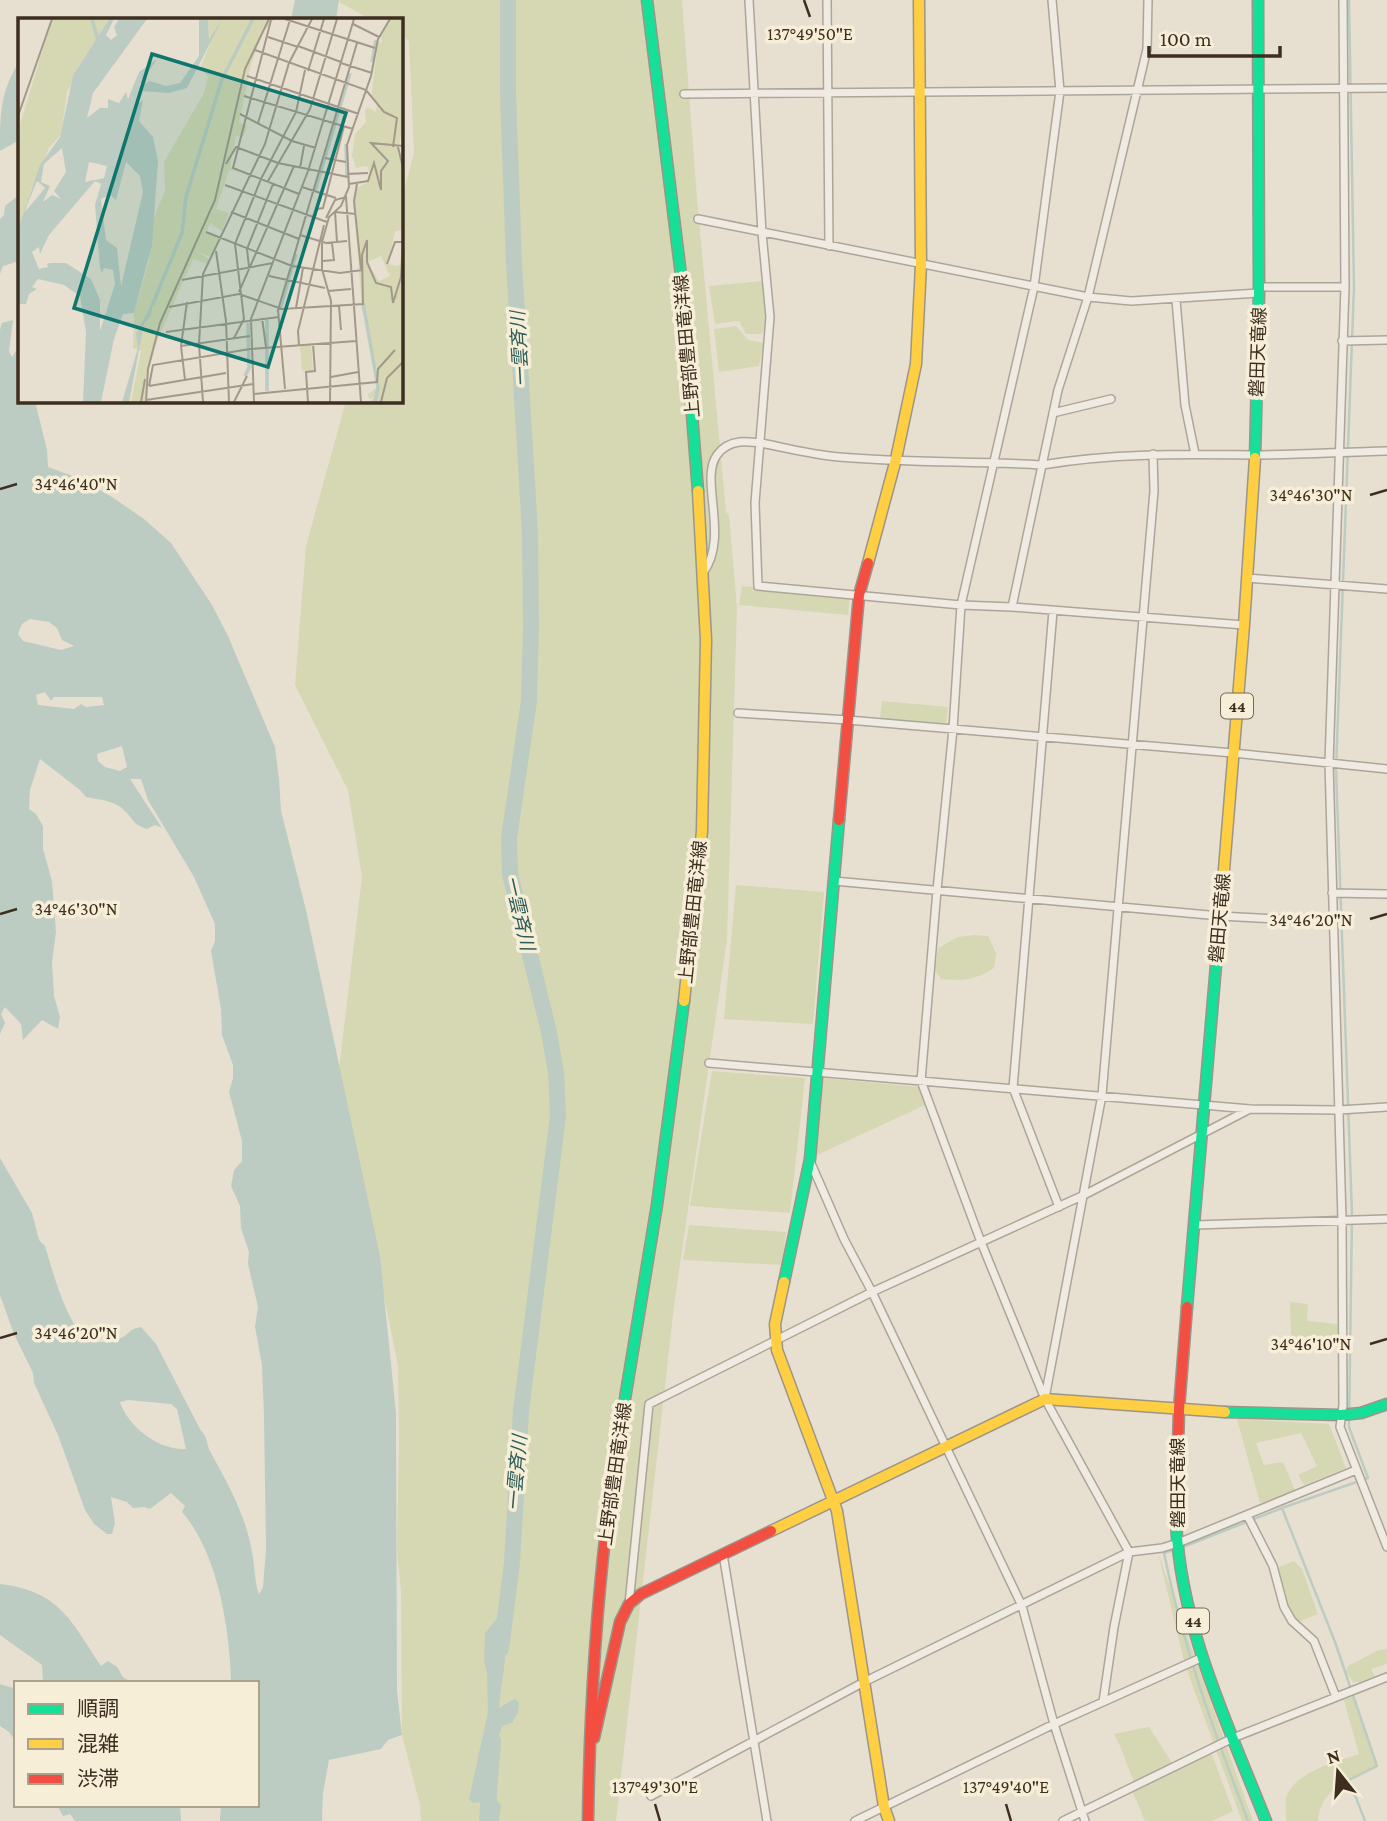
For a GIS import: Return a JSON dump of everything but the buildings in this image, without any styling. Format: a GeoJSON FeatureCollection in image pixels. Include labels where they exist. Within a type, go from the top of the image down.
{"type":"FeatureCollection","features":[{"type":"Feature","properties":{"kind":"main road","name":"上野部豊田竜洋線"},"geometry":{"type":"LineString","coordinates":[[588,1821],[589,1752],[599,1593],[610,1503],[674,1089],[702,831],[706,640],[695,430],[681,275],[647,0]]}},
{"type":"Feature","properties":{"kind":"main road"},"geometry":{"type":"LineString","coordinates":[[890,1821],[884,1807],[834,1501],[781,1361],[775,1339],[775,1324],[810,1159],[859,595],[896,459],[916,365],[921,265],[919,0]]}},
{"type":"Feature","properties":{"kind":"main road","name":"磐田天竜線"},"geometry":{"type":"LineString","coordinates":[[1258,0],[1259,290],[1255,455],[1244,625],[1179,1409],[1178,1542],[1187,1594],[1203,1657],[1266,1821]]}},
{"type":"Feature","properties":{"kind":"main road"},"geometry":{"type":"LineString","coordinates":[[589,1752],[600,1719],[621,1622],[629,1604],[641,1594],[1045,1399],[1179,1409],[1341,1415],[1361,1413],[1387,1404]]}},
{"type":"Feature","properties":{"kind":"street"},"geometry":{"type":"LineString","coordinates":[[749,0],[762,233],[770,317],[755,503],[758,586],[961,605],[1244,625]]}},
{"type":"Feature","properties":{"kind":"street"},"geometry":{"type":"LineString","coordinates":[[827,0],[829,246]]}},
{"type":"Feature","properties":{"kind":"street"},"geometry":{"type":"LineString","coordinates":[[1052,0],[1060,91],[1034,287],[961,605],[953,729],[936,890],[921,1081],[981,1242],[1045,1399],[1129,1552],[1103,1702]]}},
{"type":"Feature","properties":{"kind":"street"},"geometry":{"type":"LineString","coordinates":[[1012,607],[1058,390],[1088,297],[1138,90],[1147,49],[1148,0]]}},
{"type":"Feature","properties":{"kind":"street"},"geometry":{"type":"LineString","coordinates":[[1343,0],[1345,287],[1329,763],[1342,1220],[1343,1405],[1340,1427],[1387,1547]]}},
{"type":"Feature","properties":{"kind":"street"},"geometry":{"type":"LineString","coordinates":[[684,94],[1387,89]]}},
{"type":"Feature","properties":{"kind":"street"},"geometry":{"type":"LineString","coordinates":[[698,219],[1088,297],[1131,301],[1176,300],[1259,290],[1345,287]]}},
{"type":"Feature","properties":{"kind":"street"},"geometry":{"type":"LineString","coordinates":[[1176,300],[1185,405],[1195,454]]}},
{"type":"Feature","properties":{"kind":"street"},"geometry":{"type":"LineString","coordinates":[[1342,341],[1387,340]]}},
{"type":"Feature","properties":{"kind":"street"},"geometry":{"type":"LineString","coordinates":[[1053,413],[1111,399]]}},
{"type":"Feature","properties":{"kind":"street"},"geometry":{"type":"LineString","coordinates":[[703,573],[710,565],[714,549],[712,468],[715,456],[724,447],[735,443],[758,443],[838,457],[1042,465],[1074,459],[1153,454],[1387,452]]}},
{"type":"Feature","properties":{"kind":"street"},"geometry":{"type":"LineString","coordinates":[[1045,1399],[1102,1095],[1154,491],[1153,454]]}},
{"type":"Feature","properties":{"kind":"street"},"geometry":{"type":"LineString","coordinates":[[1247,578],[1387,589]]}},
{"type":"Feature","properties":{"kind":"street"},"geometry":{"type":"LineString","coordinates":[[1053,611],[1013,1088],[1059,1207]]}},
{"type":"Feature","properties":{"kind":"street"},"geometry":{"type":"LineString","coordinates":[[738,713],[1131,744],[1387,769]]}},
{"type":"Feature","properties":{"kind":"street"},"geometry":{"type":"LineString","coordinates":[[834,881],[1220,916],[1333,922]]}},
{"type":"Feature","properties":{"kind":"street"},"geometry":{"type":"LineString","coordinates":[[1332,893],[1387,894]]}},
{"type":"Feature","properties":{"kind":"street"},"geometry":{"type":"LineString","coordinates":[[709,1063],[1250,1109],[1339,1110],[1387,1107]]}},
{"type":"Feature","properties":{"kind":"street"},"geometry":{"type":"LineString","coordinates":[[629,1604],[649,1404],[775,1339],[1084,1195],[1250,1109]]}},
{"type":"Feature","properties":{"kind":"street"},"geometry":{"type":"LineString","coordinates":[[810,1159],[844,1239],[873,1292],[1022,1606],[1084,1821]]}},
{"type":"Feature","properties":{"kind":"street"},"geometry":{"type":"LineString","coordinates":[[1195,1225],[1387,1219]]}},
{"type":"Feature","properties":{"kind":"street"},"geometry":{"type":"LineString","coordinates":[[651,1796],[864,1682],[1129,1552],[1162,1548],[1356,1470]]}},
{"type":"Feature","properties":{"kind":"street"},"geometry":{"type":"LineString","coordinates":[[1247,1515],[1273,1566],[1284,1606],[1292,1621],[1314,1641],[1336,1697]]}},
{"type":"Feature","properties":{"kind":"street"},"geometry":{"type":"LineString","coordinates":[[723,1554],[767,1821]]}},
{"type":"Feature","properties":{"kind":"street"},"geometry":{"type":"LineString","coordinates":[[855,1821],[1054,1724],[1203,1657]]}},
{"type":"Feature","properties":{"kind":"street"},"geometry":{"type":"LineString","coordinates":[[1063,1821],[1233,1738],[1387,1676]]}},
{"type":"Feature","properties":{"kind":"green space"},"geometry":{"type":"Polygon","coordinates":[[[682,0],[697,199],[737,608],[727,940],[674,1306],[616,1821],[421,1821],[420,1805],[402,1735],[401,1591],[397,1551],[398,1366],[339,1069],[362,877],[348,790],[295,685],[306,546],[346,402],[402,402],[402,198],[414,153],[409,41],[402,37],[402,18],[368,18],[339,2],[682,0]]]}},
{"type":"Feature","properties":{"kind":"green space"},"geometry":{"type":"Polygon","coordinates":[[[763,281],[770,311],[762,334],[746,334],[739,321],[715,324],[709,286],[763,281]]]}},
{"type":"Feature","properties":{"kind":"green space"},"geometry":{"type":"Polygon","coordinates":[[[736,326],[748,340],[764,343],[759,366],[719,372],[714,329],[736,326]]]}},
{"type":"Feature","properties":{"kind":"green space"},"geometry":{"type":"Polygon","coordinates":[[[742,586],[850,594],[848,615],[739,605],[742,586]]]}},
{"type":"Feature","properties":{"kind":"green space"},"geometry":{"type":"Polygon","coordinates":[[[882,701],[948,707],[946,725],[880,719],[882,701]]]}},
{"type":"Feature","properties":{"kind":"green space"},"geometry":{"type":"Polygon","coordinates":[[[736,885],[824,892],[813,1024],[724,1019],[736,885]]]}},
{"type":"Feature","properties":{"kind":"green space"},"geometry":{"type":"Polygon","coordinates":[[[988,936],[996,953],[994,968],[969,979],[941,979],[935,970],[938,948],[958,937],[988,936]]]}},
{"type":"Feature","properties":{"kind":"green space"},"geometry":{"type":"Polygon","coordinates":[[[712,1071],[805,1078],[790,1213],[690,1206],[712,1071]]]}},
{"type":"Feature","properties":{"kind":"green space"},"geometry":{"type":"Polygon","coordinates":[[[823,1078],[919,1087],[925,1105],[817,1155],[823,1078]]]}},
{"type":"Feature","properties":{"kind":"green space"},"geometry":{"type":"Polygon","coordinates":[[[689,1225],[786,1232],[782,1265],[683,1260],[689,1225]]]}},
{"type":"Feature","properties":{"kind":"green space"},"geometry":{"type":"Polygon","coordinates":[[[1290,1302],[1308,1304],[1307,1321],[1338,1324],[1336,1341],[1291,1336],[1290,1302]]]}},
{"type":"Feature","properties":{"kind":"green space"},"geometry":{"type":"Polygon","coordinates":[[[1237,1419],[1329,1424],[1346,1468],[1304,1485],[1298,1475],[1317,1466],[1301,1433],[1256,1443],[1264,1465],[1283,1462],[1297,1495],[1260,1503],[1237,1419]]]}},
{"type":"Feature","properties":{"kind":"green space"},"geometry":{"type":"Polygon","coordinates":[[[1158,1553],[1253,1821],[1242,1821],[1185,1665],[1158,1553]]]}},
{"type":"Feature","properties":{"kind":"green space"},"geometry":{"type":"Polygon","coordinates":[[[1294,1561],[1302,1569],[1318,1614],[1298,1622],[1289,1616],[1279,1576],[1279,1567],[1294,1561]]]}},
{"type":"Feature","properties":{"kind":"green space"},"geometry":{"type":"Polygon","coordinates":[[[1387,1649],[1387,1664],[1371,1669],[1375,1676],[1361,1682],[1353,1682],[1346,1672],[1348,1666],[1379,1650],[1387,1649]]]}},
{"type":"Feature","properties":{"kind":"green space"},"geometry":{"type":"Polygon","coordinates":[[[1354,1696],[1377,1766],[1347,1780],[1331,1792],[1320,1810],[1318,1821],[1286,1821],[1286,1799],[1297,1782],[1316,1769],[1359,1754],[1344,1700],[1354,1696]]]}},
{"type":"Feature","properties":{"kind":"green space"},"geometry":{"type":"Polygon","coordinates":[[[1149,1727],[1172,1763],[1144,1780],[1210,1749],[1233,1811],[1212,1821],[1145,1821],[1131,1788],[1135,1785],[1114,1734],[1149,1727]]]}},
{"type":"Feature","properties":{"kind":"shaded area"},"geometry":{"type":"Polygon","coordinates":[[[295,0],[339,0],[336,18],[291,18],[295,0]]]}},
{"type":"Feature","properties":{"kind":"shaded area"},"geometry":{"type":"Polygon","coordinates":[[[18,64],[18,138],[0,151],[2,104],[18,64]]]}},
{"type":"Feature","properties":{"kind":"shaded area"},"geometry":{"type":"Polygon","coordinates":[[[18,196],[18,261],[3,266],[0,274],[0,219],[4,215],[5,206],[18,196]]]}},
{"type":"Feature","properties":{"kind":"shaded area"},"geometry":{"type":"Polygon","coordinates":[[[13,320],[9,351],[12,357],[18,348],[18,402],[35,402],[47,450],[48,467],[81,479],[112,497],[144,519],[171,543],[212,605],[228,636],[275,747],[281,811],[306,910],[380,1256],[396,1413],[397,1691],[402,1735],[388,1740],[381,1749],[329,1760],[323,1793],[322,1821],[220,1821],[221,1807],[259,1807],[259,1681],[231,1681],[225,1616],[205,1549],[182,1512],[185,1506],[171,1493],[150,1509],[133,1508],[127,1502],[111,1497],[115,1523],[112,1534],[107,1534],[94,1524],[85,1510],[58,1435],[34,1383],[33,1373],[14,1334],[0,1295],[0,1158],[32,1213],[39,1240],[45,1246],[63,1301],[77,1328],[86,1338],[98,1342],[121,1338],[141,1327],[156,1344],[205,1436],[240,1510],[251,1547],[259,1595],[263,1587],[266,1549],[262,1365],[255,1327],[258,1307],[248,1264],[249,1252],[241,1228],[240,1206],[231,1186],[234,1170],[242,1161],[242,1141],[229,1092],[233,1065],[222,1035],[221,1009],[211,951],[215,941],[215,924],[194,877],[148,800],[141,779],[130,779],[162,828],[155,825],[147,829],[142,827],[116,805],[86,797],[40,759],[30,790],[29,809],[36,814],[43,826],[43,849],[52,881],[56,932],[52,962],[54,996],[60,1017],[58,1029],[42,1020],[23,1040],[21,1024],[5,1007],[1,1014],[5,1023],[0,1034],[2,323],[13,320]],[[30,619],[22,624],[18,634],[23,641],[61,650],[74,646],[62,640],[57,628],[49,622],[30,619]],[[45,692],[36,695],[38,705],[74,709],[81,704],[86,707],[104,705],[102,697],[54,697],[51,701],[45,692]],[[122,746],[97,754],[98,761],[105,767],[120,771],[127,767],[122,746]],[[128,1400],[120,1402],[124,1411],[146,1436],[166,1446],[186,1449],[177,1409],[171,1404],[128,1400]]]}},
{"type":"Feature","properties":{"kind":"shaded area"},"geometry":{"type":"Polygon","coordinates":[[[0,1584],[37,1593],[50,1601],[72,1622],[101,1666],[108,1661],[129,1681],[43,1681],[42,1665],[0,1635],[0,1584]]]}},
{"type":"Feature","properties":{"kind":"shaded area"},"geometry":{"type":"Polygon","coordinates":[[[498,1617],[503,1625],[506,1647],[499,1708],[514,1699],[519,1702],[518,1712],[512,1723],[502,1726],[483,1786],[501,1805],[499,1821],[481,1821],[483,1809],[480,1802],[473,1803],[469,1799],[488,1712],[485,1633],[498,1617]]]}},
{"type":"Feature","properties":{"kind":"shaded area"},"geometry":{"type":"Polygon","coordinates":[[[0,1684],[14,1688],[14,1739],[0,1726],[0,1684]]]}},
{"type":"Feature","properties":{"kind":"shaded area"},"geometry":{"type":"Polygon","coordinates":[[[58,1807],[180,1807],[181,1821],[75,1821],[70,1814],[63,1816],[58,1807]]]}},
{"type":"Feature","properties":{"kind":"waterway","name":"一雲斉川"},"geometry":{"type":"LineString","coordinates":[[501,1649],[512,1563],[521,1411],[558,1116],[556,1073],[549,1032],[510,874],[509,838],[529,701],[531,626],[530,533],[514,263],[508,95],[508,0]]}},
{"type":"Feature","properties":{"kind":"waterway"},"geometry":{"type":"LineString","coordinates":[[1183,1547],[1368,1478],[1349,1427],[1352,1214],[1336,769],[1354,287],[1349,0]]}},
{"type":"Feature","properties":{"kind":"waterway"},"geometry":{"type":"LineString","coordinates":[[1282,1508],[1335,1642],[1377,1766],[1349,1780],[1365,1821]]}},
{"type":"Feature","properties":{"kind":"waterway"},"geometry":{"type":"LineString","coordinates":[[1177,1549],[1164,1553],[1180,1622],[1211,1722],[1248,1821]]}},
{"type":"Feature","properties":{"kind":"waterway","name":"一雲斉川"},"geometry":{"type":"LineString","coordinates":[[487,1821],[493,1741]]}},
{"type":"Feature","properties":{"kind":"traffic: fast"},"geometry":{"type":"LineString","coordinates":[[647,0],[681,275],[698,491]]}},
{"type":"Feature","properties":{"kind":"traffic: fast"},"geometry":{"type":"LineString","coordinates":[[1255,458],[1259,293],[1258,0]]}},
{"type":"Feature","properties":{"kind":"traffic: fast"},"geometry":{"type":"LineString","coordinates":[[784,1282],[810,1159],[839,820]]}},
{"type":"Feature","properties":{"kind":"traffic: fast"},"geometry":{"type":"LineString","coordinates":[[1187,1307],[1222,894]]}},
{"type":"Feature","properties":{"kind":"traffic: fast"},"geometry":{"type":"LineString","coordinates":[[621,1423],[657,1205],[684,1001]]}},
{"type":"Feature","properties":{"kind":"traffic: fast"},"geometry":{"type":"LineString","coordinates":[[1225,1412],[1341,1415],[1361,1413],[1387,1404]]}},
{"type":"Feature","properties":{"kind":"traffic: fast"},"geometry":{"type":"LineString","coordinates":[[1176,1521],[1179,1560],[1196,1637],[1222,1712],[1266,1821]]}},
{"type":"Feature","properties":{"kind":"traffic: slow"},"geometry":{"type":"LineString","coordinates":[[868,563],[896,459],[916,364],[921,265],[919,0]]}},
{"type":"Feature","properties":{"kind":"traffic: slow"},"geometry":{"type":"LineString","coordinates":[[1222,894],[1255,458]]}},
{"type":"Feature","properties":{"kind":"traffic: slow"},"geometry":{"type":"LineString","coordinates":[[684,1001],[702,831],[706,640],[698,491]]}},
{"type":"Feature","properties":{"kind":"traffic: slow"},"geometry":{"type":"LineString","coordinates":[[784,1282],[775,1324],[777,1350],[837,1511],[884,1807],[889,1821]]}},
{"type":"Feature","properties":{"kind":"traffic: slow"},"geometry":{"type":"LineString","coordinates":[[771,1531],[1045,1399],[1225,1412]]}},
{"type":"Feature","properties":{"kind":"traffic: jam"},"geometry":{"type":"LineString","coordinates":[[839,820],[859,595],[868,563]]}},
{"type":"Feature","properties":{"kind":"traffic: jam"},"geometry":{"type":"LineString","coordinates":[[1176,1521],[1179,1409],[1187,1307]]}},
{"type":"Feature","properties":{"kind":"traffic: jam"},"geometry":{"type":"LineString","coordinates":[[588,1821],[597,1622],[621,1423]]}},
{"type":"Feature","properties":{"kind":"traffic: jam"},"geometry":{"type":"LineString","coordinates":[[594,1738],[620,1622],[629,1604],[641,1594],[771,1531]]}}]}
